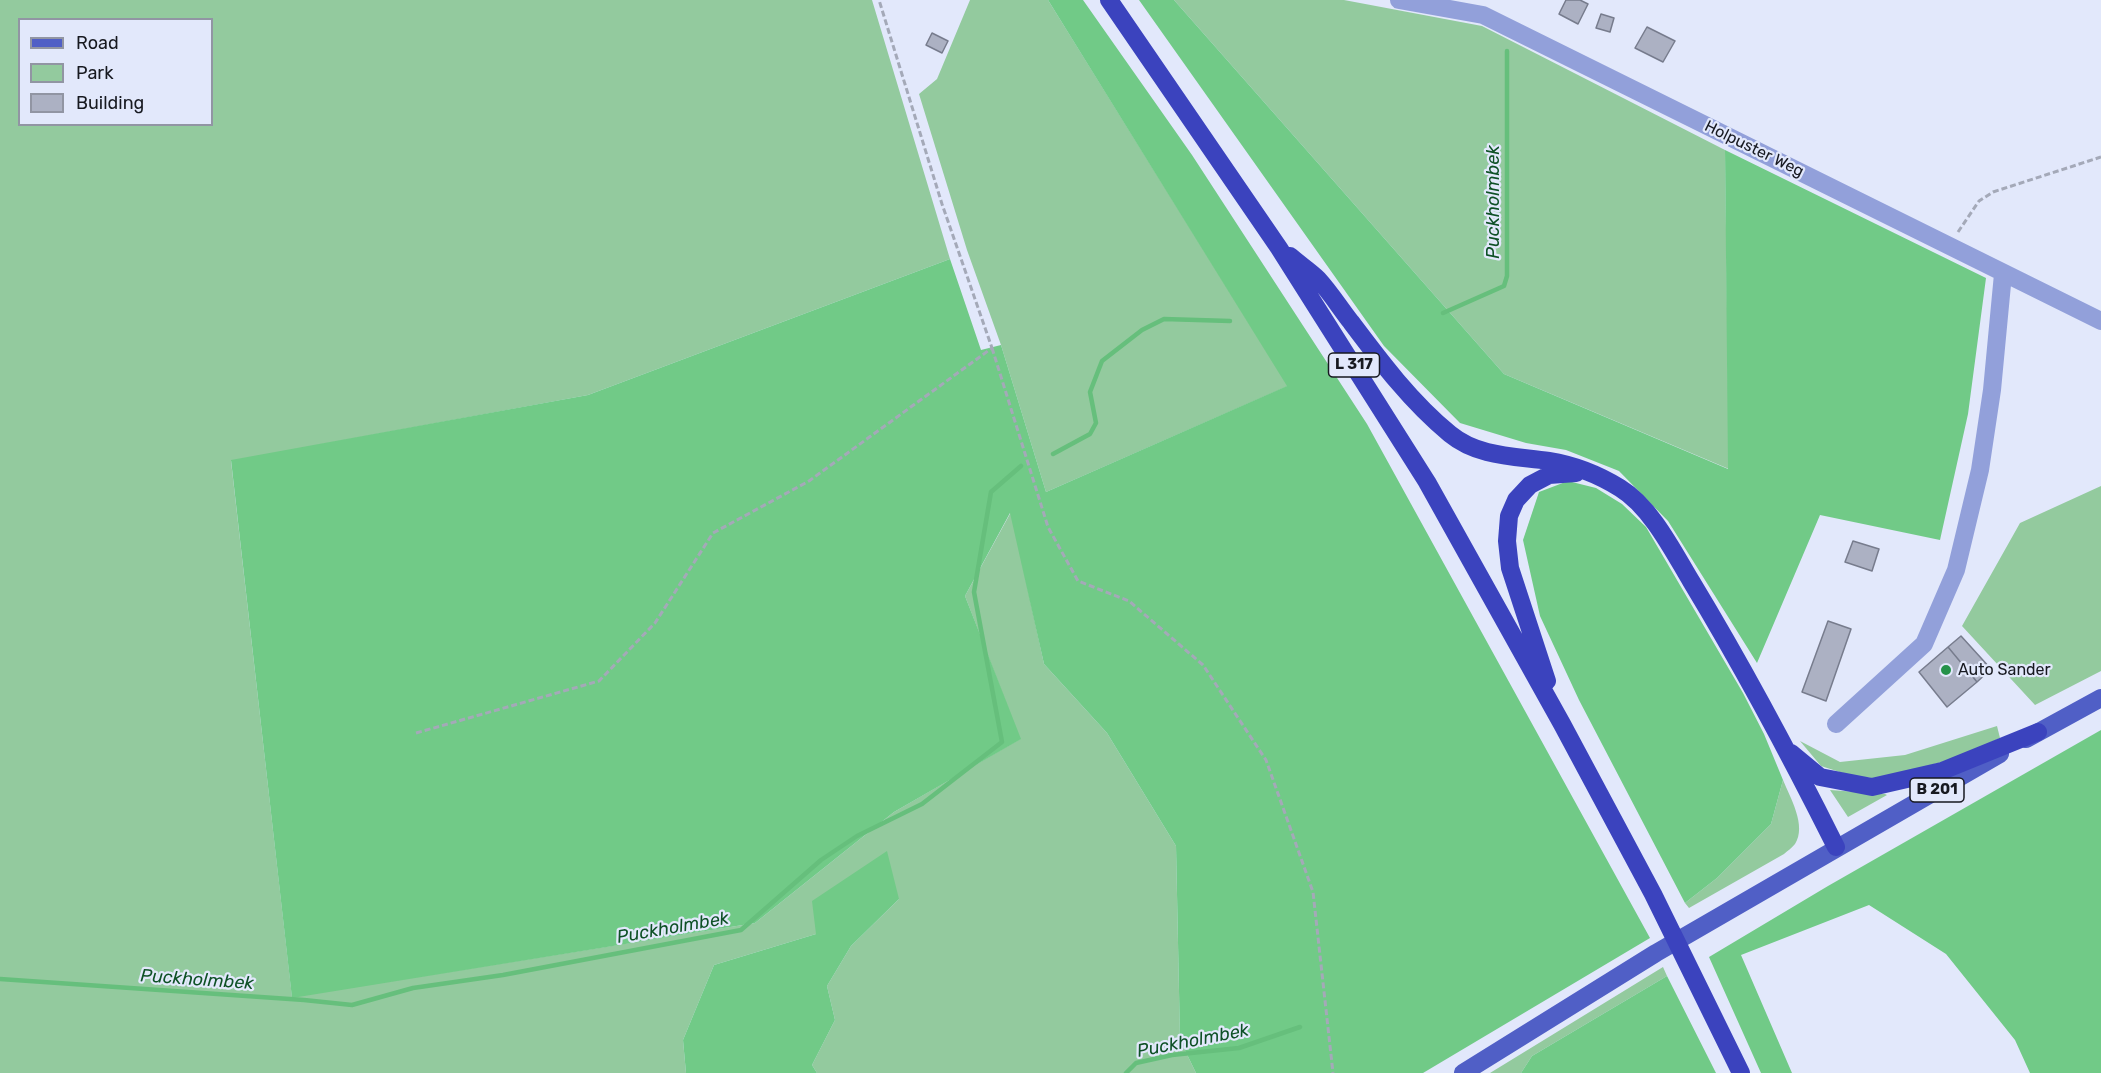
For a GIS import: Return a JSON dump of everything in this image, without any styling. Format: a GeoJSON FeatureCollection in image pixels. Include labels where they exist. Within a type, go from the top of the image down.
{"type":"FeatureCollection","features":[{"type":"Feature","properties":{"kind":"highway","name":"L 317"},"geometry":{"type":"LineString","coordinates":[[1110,2],[1279,248],[1427,482],[1562,724]]}},
{"type":"Feature","properties":{"kind":"highway"},"geometry":{"type":"LineString","coordinates":[[1279,248],[1317,278],[1412,398],[1452,436],[1473,449],[1499,455],[1551,461],[1590,472],[1622,489],[1641,506],[1659,529],[1724,634],[1836,847]]}},
{"type":"Feature","properties":{"kind":"highway"},"geometry":{"type":"LineString","coordinates":[[1590,472],[1549,475],[1530,485],[1515,500],[1509,516],[1507,541],[1510,568],[1562,724],[1653,894],[1742,1073]]}},
{"type":"Feature","properties":{"kind":"highway"},"geometry":{"type":"LineString","coordinates":[[1785,748],[1820,777],[1872,787],[1942,771],[2038,732]]}},
{"type":"Feature","properties":{"kind":"main road","name":"B 201"},"geometry":{"type":"LineString","coordinates":[[1463,1073],[1656,953],[1836,847],[2101,698]]}},
{"type":"Feature","properties":{"kind":"street","name":"Holpuster Weg"},"geometry":{"type":"LineString","coordinates":[[1399,0],[1483,15],[2101,321]]}},
{"type":"Feature","properties":{"kind":"street"},"geometry":{"type":"LineString","coordinates":[[1836,724],[1924,644],[1956,570],[1980,470],[1992,390],[2003,274]]}},
{"type":"Feature","properties":{"kind":"path"},"geometry":{"type":"LineString","coordinates":[[879,0],[942,204],[992,348],[1048,527],[1078,581],[1129,602],[1203,665],[1266,760],[1313,892],[1333,1073]]}},
{"type":"Feature","properties":{"kind":"path"},"geometry":{"type":"LineString","coordinates":[[1949,246],[1979,201],[1993,192],[2101,157]]}},
{"type":"Feature","properties":{"kind":"path"},"geometry":{"type":"LineString","coordinates":[[416,733],[599,681],[655,623],[713,533],[809,481],[992,348]]}},
{"type":"Feature","properties":{"kind":"green space"},"geometry":{"type":"Polygon","coordinates":[[[0,0],[872,0],[950,259],[588,395],[231,461],[292,997],[755,923],[894,812],[1020,739],[965,596],[1011,512],[1044,664],[1107,733],[1176,846],[1180,1040],[1196,1073],[817,1073],[812,1065],[835,1020],[827,986],[851,946],[899,899],[816,934],[714,965],[683,1040],[686,1073],[0,1073],[0,0]]]}},
{"type":"Feature","properties":{"kind":"green space"},"geometry":{"type":"Polygon","coordinates":[[[970,0],[1048,0],[1288,386],[1046,492],[1001,345],[967,250],[919,94],[937,79],[970,0]]]}},
{"type":"Feature","properties":{"kind":"green space"},"geometry":{"type":"Polygon","coordinates":[[[1048,0],[1083,0],[1192,155],[1367,424],[1650,938],[1423,1073],[1196,1073],[1180,1040],[1176,846],[1107,733],[1044,664],[1010,513],[965,596],[1021,739],[894,812],[755,923],[292,998],[231,460],[588,395],[950,259],[981,350],[1001,345],[1046,492],[1287,386],[1048,0]]]}},
{"type":"Feature","properties":{"kind":"green space"},"geometry":{"type":"Polygon","coordinates":[[[1139,0],[1174,0],[1504,374],[1728,469],[1725,150],[1986,278],[1968,414],[1940,540],[1820,515],[1757,663],[1668,521],[1619,471],[1566,450],[1526,443],[1460,423],[1384,346],[1139,0]]]}},
{"type":"Feature","properties":{"kind":"green space"},"geometry":{"type":"Polygon","coordinates":[[[1174,0],[1344,0],[1482,26],[1725,150],[1729,469],[1504,374],[1174,0]]]}},
{"type":"Feature","properties":{"kind":"green space"},"geometry":{"type":"Polygon","coordinates":[[[1568,481],[1596,488],[1622,504],[1646,527],[1743,693],[1764,734],[1783,780],[1771,824],[1717,878],[1685,903],[1579,700],[1540,616],[1523,540],[1539,492],[1568,481]]]}},
{"type":"Feature","properties":{"kind":"green space"},"geometry":{"type":"Polygon","coordinates":[[[2101,486],[2101,671],[2035,705],[1962,626],[2020,523],[2101,486]]]}},
{"type":"Feature","properties":{"kind":"green space"},"geometry":{"type":"Polygon","coordinates":[[[1997,726],[2000,738],[1957,758],[1878,779],[1849,775],[1821,766],[1800,741],[1840,762],[1905,755],[1997,726]]]}},
{"type":"Feature","properties":{"kind":"green space"},"geometry":{"type":"Polygon","coordinates":[[[2101,730],[2101,1073],[2030,1073],[2015,1040],[1946,954],[1869,905],[1741,955],[1792,1073],[1761,1073],[1709,957],[1828,886],[2101,730]]]}},
{"type":"Feature","properties":{"kind":"green space"},"geometry":{"type":"Polygon","coordinates":[[[1783,780],[1798,820],[1798,837],[1795,844],[1784,854],[1689,908],[1685,903],[1717,878],[1771,824],[1783,780]]]}},
{"type":"Feature","properties":{"kind":"green space"},"geometry":{"type":"Polygon","coordinates":[[[1830,790],[1885,794],[1887,795],[1848,817],[1830,790]]]}},
{"type":"Feature","properties":{"kind":"green space"},"geometry":{"type":"Polygon","coordinates":[[[887,851],[899,899],[851,946],[827,986],[835,1020],[812,1065],[817,1073],[686,1073],[683,1040],[714,965],[816,934],[812,901],[887,851]]]}},
{"type":"Feature","properties":{"kind":"green space"},"geometry":{"type":"Polygon","coordinates":[[[1663,967],[1667,976],[1532,1056],[1521,1073],[1490,1073],[1663,967]]]}},
{"type":"Feature","properties":{"kind":"green space"},"geometry":{"type":"Polygon","coordinates":[[[1667,976],[1716,1073],[1521,1073],[1532,1056],[1667,976]]]}},
{"type":"Feature","properties":{"kind":"building"},"geometry":{"type":"Polygon","coordinates":[[[1566,0],[1580,0],[1588,4],[1578,24],[1559,14],[1566,0]]]}},
{"type":"Feature","properties":{"kind":"building"},"geometry":{"type":"Polygon","coordinates":[[[1601,14],[1614,18],[1610,32],[1596,28],[1601,14]]]}},
{"type":"Feature","properties":{"kind":"building"},"geometry":{"type":"Polygon","coordinates":[[[1647,27],[1675,41],[1663,62],[1635,48],[1647,27]]]}},
{"type":"Feature","properties":{"kind":"building"},"geometry":{"type":"Polygon","coordinates":[[[932,33],[948,41],[942,53],[926,45],[932,33]]]}},
{"type":"Feature","properties":{"kind":"building"},"geometry":{"type":"Polygon","coordinates":[[[1853,541],[1879,549],[1872,571],[1845,562],[1853,541]]]}},
{"type":"Feature","properties":{"kind":"building"},"geometry":{"type":"Polygon","coordinates":[[[1828,621],[1851,629],[1826,701],[1802,692],[1828,621]]]}},
{"type":"Feature","properties":{"kind":"building"},"geometry":{"type":"Polygon","coordinates":[[[1961,636],[1991,669],[1977,682],[1948,647],[1961,636]]]}},
{"type":"Feature","properties":{"kind":"building"},"geometry":{"type":"Polygon","coordinates":[[[1948,647],[1977,682],[1947,707],[1919,672],[1948,647]]]}},
{"type":"Feature","properties":{"kind":"waterway","name":"Puckholmbek"},"geometry":{"type":"LineString","coordinates":[[1443,313],[1504,286],[1507,276],[1507,51]]}},
{"type":"Feature","properties":{"kind":"waterway","name":"Puckholmbek"},"geometry":{"type":"LineString","coordinates":[[1053,454],[1090,434],[1096,423],[1090,392],[1102,361],[1142,330],[1164,319],[1230,321]]}},
{"type":"Feature","properties":{"kind":"waterway","name":"Puckholmbek"},"geometry":{"type":"LineString","coordinates":[[0,979],[352,1005],[413,988],[503,975],[741,930],[821,860],[857,836],[922,804],[1002,742],[974,592],[991,492],[1021,466]]}},
{"type":"Feature","properties":{"kind":"waterway","name":"Puckholmbek"},"geometry":{"type":"LineString","coordinates":[[1126,1073],[1136,1063],[1172,1055],[1239,1048],[1300,1027]]}},
{"type":"Feature","properties":{"kind":"place","name":"Auto Sander"},"geometry":{"type":"Point","coordinates":[1946,670]}}]}
